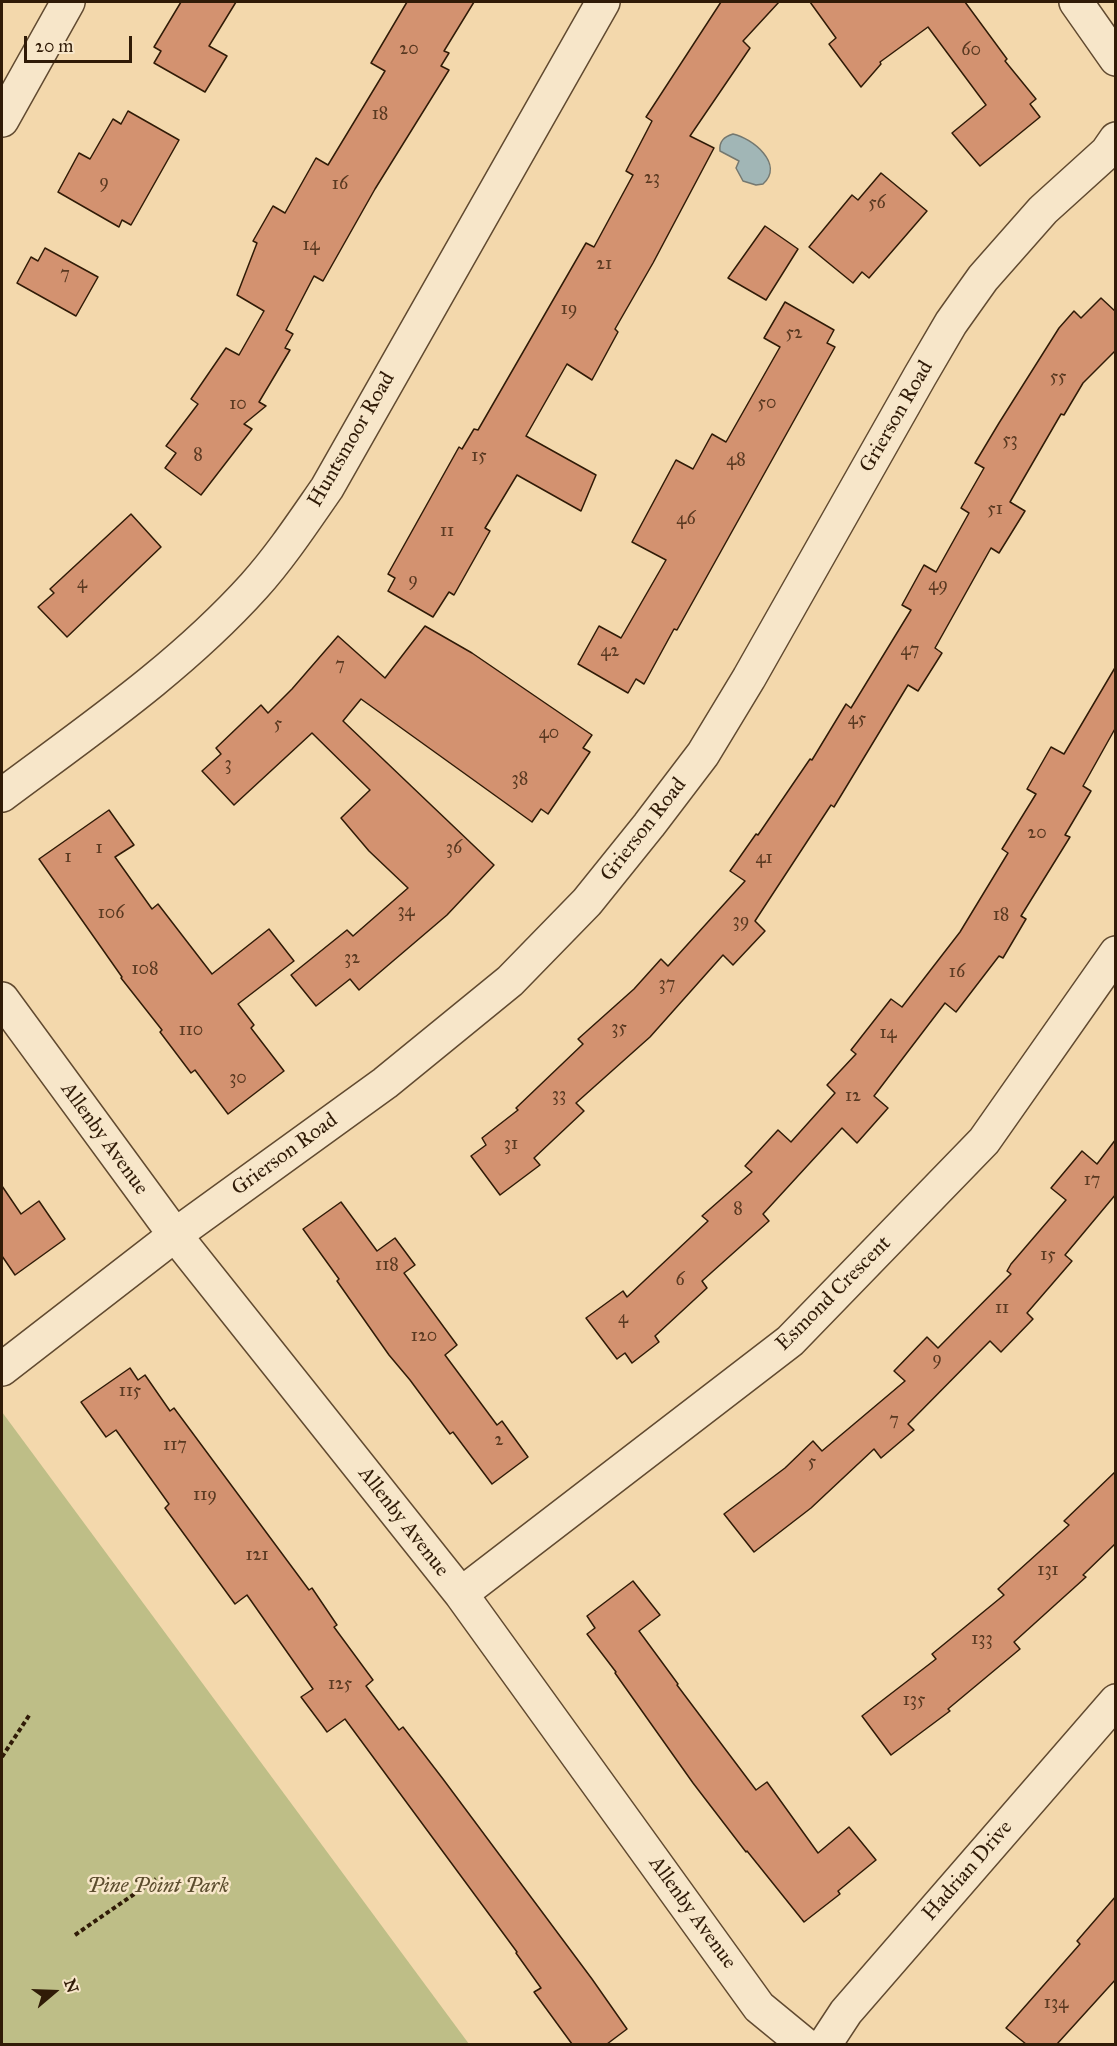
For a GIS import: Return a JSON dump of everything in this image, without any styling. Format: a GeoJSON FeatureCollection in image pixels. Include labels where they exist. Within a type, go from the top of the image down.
{"type":"FeatureCollection","features":[{"type":"Feature","properties":{"kind":"street"},"geometry":{"type":"LineString","coordinates":[[2,120],[68,2]]}},
{"type":"Feature","properties":{"kind":"street","name":"Huntsmoor Road"},"geometry":{"type":"LineString","coordinates":[[2,795],[141,691],[196,644],[254,586],[288,542],[327,488],[603,2]]}},
{"type":"Feature","properties":{"kind":"street"},"geometry":{"type":"LineString","coordinates":[[1076,2],[1116,59]]}},
{"type":"Feature","properties":{"kind":"street","name":"Grierson Road"},"geometry":{"type":"LineString","coordinates":[[2,1369],[175,1235],[385,1083],[510,981],[592,896],[703,754],[749,678],[920,376],[964,305],[983,278],[1043,210],[1107,152],[1116,139]]}},
{"type":"Feature","properties":{"kind":"street","name":"Esmond Crescent"},"geometry":{"type":"LineString","coordinates":[[460,1594],[790,1341],[984,1140],[1116,953]]}},
{"type":"Feature","properties":{"kind":"street","name":"Allenby Avenue"},"geometry":{"type":"LineString","coordinates":[[2,999],[175,1235],[460,1594],[759,2007],[804,2044]]}},
{"type":"Feature","properties":{"kind":"street","name":"Hadrian Drive"},"geometry":{"type":"LineString","coordinates":[[825,2044],[846,2012],[1116,1701]]}},
{"type":"Feature","properties":{"kind":"path"},"geometry":{"type":"LineString","coordinates":[[2,1756],[30,1714]]}},
{"type":"Feature","properties":{"kind":"path"},"geometry":{"type":"LineString","coordinates":[[75,1935],[156,1879]]}},
{"type":"Feature","properties":{"kind":"green space","name":"Pine Point Park"},"geometry":{"type":"Polygon","coordinates":[[[2,1412],[469,2044],[2,2044],[2,1412]]]}},
{"type":"Feature","properties":{"kind":"shaded area"},"geometry":{"type":"Polygon","coordinates":[[[733,134],[757,146],[768,160],[769,176],[763,184],[756,185],[743,181],[736,168],[739,161],[720,151],[723,140],[733,134]]]}},
{"type":"Feature","properties":{"kind":"building"},"geometry":{"type":"Polygon","coordinates":[[[181,2],[236,2],[209,46],[227,56],[205,92],[154,63],[161,51],[154,47],[181,2]]]}},
{"type":"Feature","properties":{"kind":"building"},"geometry":{"type":"Polygon","coordinates":[[[407,2],[474,2],[444,51],[449,53],[441,66],[449,70],[375,189],[323,281],[314,276],[286,330],[293,334],[285,348],[290,350],[259,402],[266,406],[244,424],[252,429],[201,495],[165,468],[176,453],[166,446],[198,404],[191,399],[226,348],[239,355],[264,311],[237,295],[257,243],[253,241],[273,206],[285,213],[316,158],[328,165],[385,71],[371,63],[407,2]]]}},
{"type":"Feature","properties":{"kind":"building"},"geometry":{"type":"Polygon","coordinates":[[[721,2],[779,2],[743,41],[750,48],[690,136],[714,148],[615,329],[618,332],[592,380],[567,364],[526,436],[596,475],[581,511],[517,475],[485,528],[490,531],[454,595],[449,592],[433,617],[388,591],[395,578],[388,574],[459,447],[462,449],[474,429],[478,430],[586,243],[594,247],[633,175],[626,171],[652,121],[646,117],[721,2]]]}},
{"type":"Feature","properties":{"kind":"building"},"geometry":{"type":"Polygon","coordinates":[[[810,2],[965,2],[1007,59],[1005,61],[1036,99],[1030,104],[1040,117],[980,166],[952,133],[986,105],[928,27],[880,62],[881,64],[861,87],[829,44],[836,38],[810,2]]]}},
{"type":"Feature","properties":{"kind":"building"},"geometry":{"type":"Polygon","coordinates":[[[128,111],[179,140],[131,225],[122,220],[119,227],[58,192],[79,153],[90,159],[113,119],[121,124],[128,111]]]}},
{"type":"Feature","properties":{"kind":"building"},"geometry":{"type":"Polygon","coordinates":[[[881,173],[927,211],[869,278],[862,272],[853,283],[809,247],[852,195],[858,200],[881,173]]]}},
{"type":"Feature","properties":{"kind":"building"},"geometry":{"type":"Polygon","coordinates":[[[765,226],[798,249],[766,300],[728,278],[765,226]]]}},
{"type":"Feature","properties":{"kind":"building"},"geometry":{"type":"Polygon","coordinates":[[[45,248],[98,277],[76,316],[17,283],[31,257],[38,261],[45,248]]]}},
{"type":"Feature","properties":{"kind":"building"},"geometry":{"type":"Polygon","coordinates":[[[1101,298],[1116,312],[1116,350],[1083,383],[1064,415],[1061,414],[1010,502],[1025,511],[999,553],[991,548],[935,648],[942,653],[918,691],[908,685],[834,807],[831,805],[755,921],[765,931],[733,965],[723,955],[650,1037],[576,1103],[584,1111],[534,1158],[540,1165],[500,1195],[471,1156],[486,1145],[482,1138],[518,1110],[516,1108],[583,1044],[578,1039],[634,989],[661,959],[668,966],[745,881],[730,871],[756,834],[758,835],[810,759],[812,760],[846,704],[851,708],[911,610],[902,605],[924,565],[936,572],[969,513],[961,508],[984,468],[975,463],[999,423],[1059,328],[1074,311],[1081,318],[1101,298]]]}},
{"type":"Feature","properties":{"kind":"building"},"geometry":{"type":"Polygon","coordinates":[[[785,302],[834,330],[827,343],[835,347],[677,630],[674,629],[644,684],[636,679],[628,693],[578,664],[599,626],[621,638],[666,560],[632,542],[676,460],[693,469],[712,434],[726,442],[780,347],[764,338],[785,302]]]}},
{"type":"Feature","properties":{"kind":"building"},"geometry":{"type":"Polygon","coordinates":[[[131,514],[161,547],[67,637],[38,607],[54,593],[50,589],[131,514]]]}},
{"type":"Feature","properties":{"kind":"building"},"geometry":{"type":"Polygon","coordinates":[[[425,626],[472,653],[592,735],[583,748],[590,752],[548,814],[541,809],[532,822],[361,699],[343,721],[494,865],[447,915],[359,990],[350,979],[316,1006],[291,975],[347,930],[353,936],[408,888],[369,851],[341,818],[370,790],[312,733],[234,805],[202,771],[221,754],[216,748],[261,705],[268,713],[338,636],[385,678],[425,626]]]}},
{"type":"Feature","properties":{"kind":"building"},"geometry":{"type":"Polygon","coordinates":[[[1116,666],[1116,727],[1083,786],[1091,791],[1065,835],[1070,837],[1021,916],[1026,919],[1003,958],[999,956],[956,1012],[945,1003],[874,1096],[888,1108],[857,1143],[842,1128],[763,1214],[769,1221],[702,1281],[707,1288],[655,1336],[659,1342],[632,1363],[625,1353],[617,1359],[586,1318],[623,1291],[627,1297],[708,1221],[702,1216],[752,1172],[745,1166],[778,1130],[791,1142],[835,1093],[827,1085],[856,1054],[851,1050],[891,999],[902,1007],[960,932],[1008,853],[1002,849],[1036,794],[1027,789],[1051,747],[1064,754],[1116,666]]]}},
{"type":"Feature","properties":{"kind":"building"},"geometry":{"type":"Polygon","coordinates":[[[109,810],[134,845],[115,857],[152,909],[158,904],[212,974],[269,929],[294,961],[238,1004],[254,1025],[251,1028],[284,1071],[228,1114],[195,1070],[191,1073],[160,1032],[162,1030],[121,978],[39,859],[109,810]]]}},
{"type":"Feature","properties":{"kind":"building"},"geometry":{"type":"Polygon","coordinates":[[[1116,1139],[1116,1194],[1065,1255],[1072,1261],[1027,1313],[1033,1319],[1001,1352],[990,1341],[908,1424],[914,1430],[881,1458],[874,1449],[811,1508],[754,1552],[724,1514],[785,1468],[813,1441],[822,1451],[905,1381],[894,1371],[927,1337],[938,1348],[1011,1274],[1007,1271],[1011,1264],[1066,1200],[1051,1188],[1082,1151],[1097,1164],[1116,1139]]]}},
{"type":"Feature","properties":{"kind":"building"},"geometry":{"type":"Polygon","coordinates":[[[2,1186],[21,1214],[39,1201],[65,1239],[15,1275],[2,1256],[2,1186]]]}},
{"type":"Feature","properties":{"kind":"building"},"geometry":{"type":"Polygon","coordinates":[[[341,1202],[377,1251],[395,1238],[415,1265],[404,1273],[457,1345],[445,1355],[497,1425],[502,1421],[528,1457],[492,1484],[453,1432],[450,1434],[389,1355],[303,1229],[341,1202]]]}},
{"type":"Feature","properties":{"kind":"building"},"geometry":{"type":"Polygon","coordinates":[[[130,1368],[138,1380],[145,1375],[170,1411],[174,1408],[309,1590],[312,1588],[337,1625],[334,1627],[373,1680],[366,1686],[399,1730],[403,1727],[592,1979],[627,2029],[607,2044],[572,2044],[534,1992],[541,1988],[517,1952],[345,1719],[327,1732],[301,1697],[313,1689],[247,1595],[235,1604],[165,1508],[169,1504],[116,1430],[106,1437],[81,1402],[130,1368]]]}},
{"type":"Feature","properties":{"kind":"building"},"geometry":{"type":"Polygon","coordinates":[[[1116,1471],[1116,1543],[1083,1575],[1086,1577],[1014,1642],[1020,1649],[948,1709],[950,1711],[891,1755],[862,1716],[936,1659],[932,1654],[1004,1595],[998,1589],[1069,1525],[1064,1521],[1116,1471]]]}},
{"type":"Feature","properties":{"kind":"building"},"geometry":{"type":"Polygon","coordinates":[[[633,1581],[660,1615],[639,1631],[756,1790],[767,1782],[818,1853],[849,1827],[876,1860],[838,1891],[840,1894],[804,1922],[693,1783],[587,1634],[595,1628],[587,1616],[633,1581]]]}},
{"type":"Feature","properties":{"kind":"building"},"geometry":{"type":"Polygon","coordinates":[[[1116,1896],[1116,1979],[1057,2044],[1026,2044],[1006,2028],[1080,1944],[1077,1941],[1116,1896]]]}}]}
